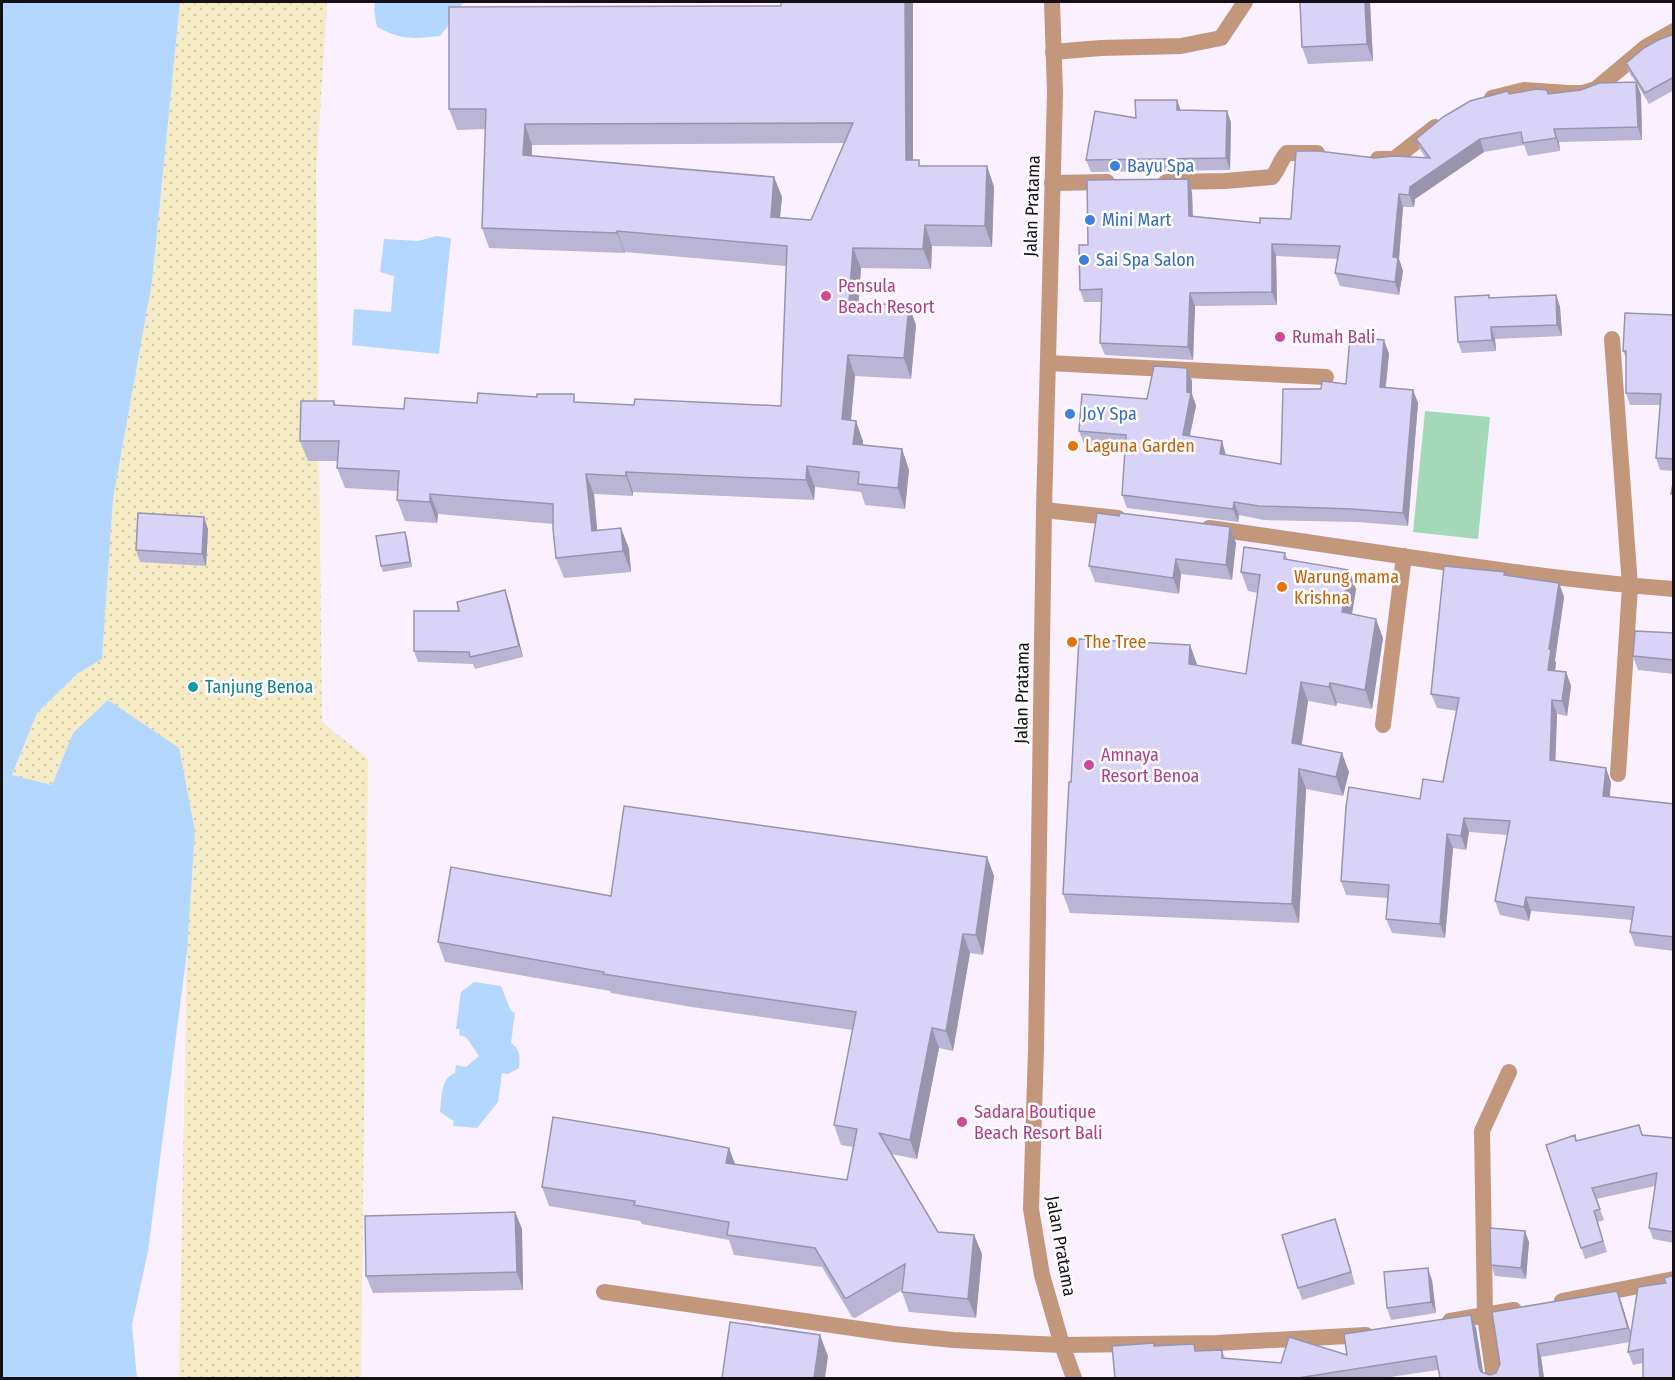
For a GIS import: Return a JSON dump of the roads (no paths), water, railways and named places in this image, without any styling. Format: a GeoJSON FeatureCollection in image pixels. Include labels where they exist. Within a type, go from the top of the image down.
{"type":"FeatureCollection","features":[{"type":"Feature","properties":{"kind":"street","name":"Jalan Pratama"},"geometry":{"type":"LineString","coordinates":[[1052,2],[1055,93],[1044,510],[1036,1049],[1031,1209],[1042,1275],[1074,1378]]}},
{"type":"Feature","properties":{"kind":"street"},"geometry":{"type":"LineString","coordinates":[[1053,52],[1181,46],[1221,38],[1245,2]]}},
{"type":"Feature","properties":{"kind":"street"},"geometry":{"type":"LineString","coordinates":[[1481,101],[1524,90],[1583,93],[1596,89],[1646,47],[1674,31]]}},
{"type":"Feature","properties":{"kind":"street"},"geometry":{"type":"LineString","coordinates":[[1363,158],[1394,159],[1452,115]]}},
{"type":"Feature","properties":{"kind":"street"},"geometry":{"type":"LineString","coordinates":[[1145,182],[1262,179],[1272,177],[1277,171],[1280,160],[1287,153],[1334,154]]}},
{"type":"Feature","properties":{"kind":"street"},"geometry":{"type":"LineString","coordinates":[[1052,183],[1122,182]]}},
{"type":"Feature","properties":{"kind":"street"},"geometry":{"type":"LineString","coordinates":[[1612,339],[1630,586],[1618,774]]}},
{"type":"Feature","properties":{"kind":"street"},"geometry":{"type":"LineString","coordinates":[[1048,363],[1326,377]]}},
{"type":"Feature","properties":{"kind":"street"},"geometry":{"type":"LineString","coordinates":[[1044,510],[1140,520]]}},
{"type":"Feature","properties":{"kind":"street"},"geometry":{"type":"LineString","coordinates":[[1199,527],[1630,586],[1674,589]]}},
{"type":"Feature","properties":{"kind":"street"},"geometry":{"type":"LineString","coordinates":[[1383,724],[1404,556]]}},
{"type":"Feature","properties":{"kind":"street"},"geometry":{"type":"LineString","coordinates":[[1494,1378],[1485,1316],[1482,1131],[1509,1072]]}},
{"type":"Feature","properties":{"kind":"street"},"geometry":{"type":"LineString","coordinates":[[1439,1323],[1674,1279]]}},
{"type":"Feature","properties":{"kind":"street"},"geometry":{"type":"LineString","coordinates":[[604,1292],[894,1334],[953,1340],[1062,1345],[1217,1343],[1358,1336],[1381,1332]]}},
{"type":"Feature","properties":{"kind":"water"},"geometry":{"type":"Polygon","coordinates":[[[2,2],[180,2],[152,282],[113,499],[102,659],[77,674],[37,713],[12,775],[52,785],[73,733],[108,700],[179,748],[195,831],[187,952],[148,1251],[132,1325],[137,1378],[2,1378],[2,2]]]}},
{"type":"Feature","properties":{"kind":"water"},"geometry":{"type":"Polygon","coordinates":[[[375,2],[463,2],[456,16],[440,36],[415,38],[393,34],[377,27],[375,2]]]}},
{"type":"Feature","properties":{"kind":"water"},"geometry":{"type":"Polygon","coordinates":[[[437,236],[451,238],[439,354],[352,345],[354,309],[391,312],[394,276],[380,272],[384,239],[418,241],[437,236]]]}},
{"type":"Feature","properties":{"kind":"water"},"geometry":{"type":"Polygon","coordinates":[[[474,982],[501,986],[511,1011],[515,1013],[511,1043],[517,1048],[520,1057],[519,1068],[508,1074],[502,1073],[498,1102],[477,1128],[453,1126],[454,1121],[440,1112],[444,1084],[455,1073],[456,1065],[466,1067],[479,1056],[466,1037],[459,1035],[460,1029],[456,1029],[461,992],[474,982]]]}},
{"type":"Feature","properties":{"kind":"place","name":"Bayu Spa"},"geometry":{"type":"Point","coordinates":[1115,166]}},
{"type":"Feature","properties":{"kind":"place","name":"Mini Mart"},"geometry":{"type":"Point","coordinates":[1090,220]}},
{"type":"Feature","properties":{"kind":"place","name":"Sai Spa Salon"},"geometry":{"type":"Point","coordinates":[1084,260]}},
{"type":"Feature","properties":{"kind":"place","name":"Pensula Beach Resort"},"geometry":{"type":"Point","coordinates":[826,296]}},
{"type":"Feature","properties":{"kind":"place","name":"Rumah Bali"},"geometry":{"type":"Point","coordinates":[1280,337]}},
{"type":"Feature","properties":{"kind":"place","name":"JoY Spa"},"geometry":{"type":"Point","coordinates":[1070,414]}},
{"type":"Feature","properties":{"kind":"place","name":"Laguna Garden"},"geometry":{"type":"Point","coordinates":[1073,446]}},
{"type":"Feature","properties":{"kind":"place","name":"Warung mama Krishna"},"geometry":{"type":"Point","coordinates":[1282,587]}},
{"type":"Feature","properties":{"kind":"place","name":"The Tree"},"geometry":{"type":"Point","coordinates":[1072,642]}},
{"type":"Feature","properties":{"kind":"place","name":"Tanjung Benoa"},"geometry":{"type":"Point","coordinates":[193,687]}},
{"type":"Feature","properties":{"kind":"place","name":"Amnaya Resort Benoa"},"geometry":{"type":"Point","coordinates":[1089,765]}},
{"type":"Feature","properties":{"kind":"place","name":"Sadara Boutique Beach Resort Bali"},"geometry":{"type":"Point","coordinates":[962,1122]}}]}
